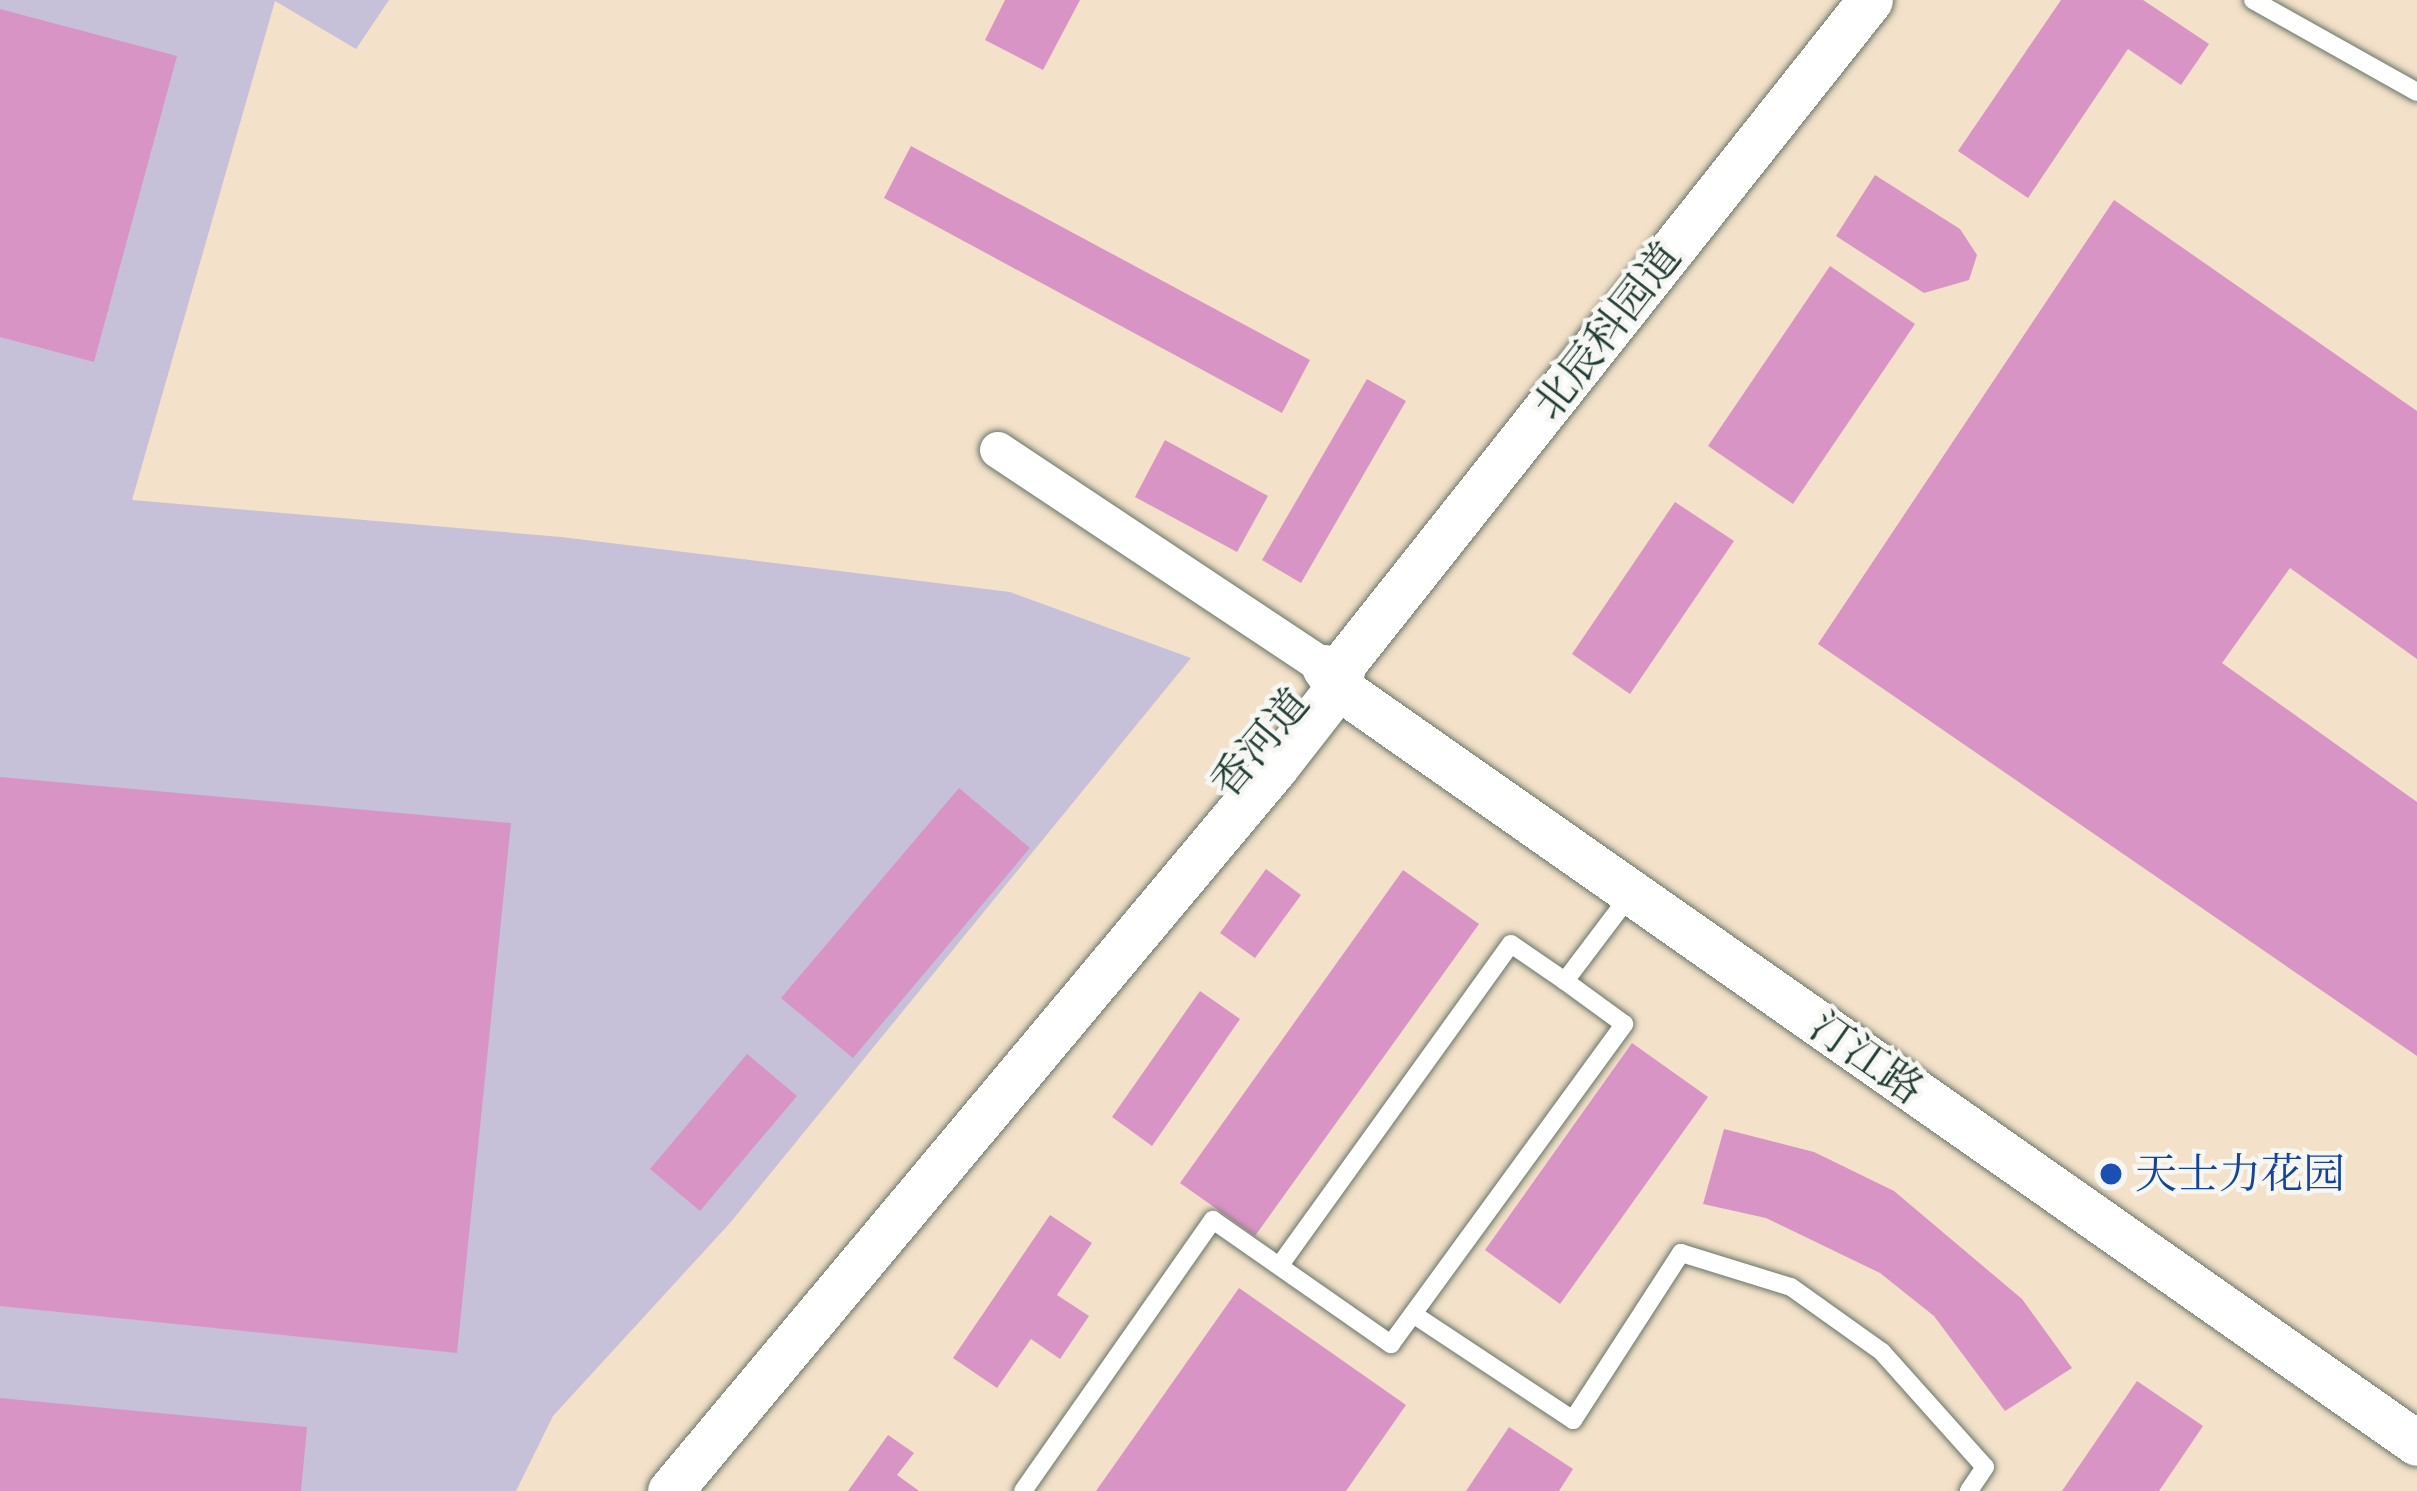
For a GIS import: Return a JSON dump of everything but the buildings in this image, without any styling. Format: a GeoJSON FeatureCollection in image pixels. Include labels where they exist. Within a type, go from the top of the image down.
{"type":"FeatureCollection","features":[{"type":"Feature","properties":{"kind":"street","name":"北辰科园道"},"geometry":{"type":"LineString","coordinates":[[1336,672],[1870,0]]}},
{"type":"Feature","properties":{"kind":"street"},"geometry":{"type":"LineString","coordinates":[[998,450],[1336,672]]}},
{"type":"Feature","properties":{"kind":"street","name":"汀江路"},"geometry":{"type":"LineString","coordinates":[[1336,672],[2417,1443]]}},
{"type":"Feature","properties":{"kind":"street","name":"香河道"},"geometry":{"type":"LineString","coordinates":[[635,1491],[785,1300],[1336,672]]}},
{"type":"Feature","properties":{"kind":"street","name":"香河道"},"geometry":{"type":"LineString","coordinates":[[670,1491],[1336,672]]}},
{"type":"Feature","properties":{"kind":"street","name":"汀江路"},"geometry":{"type":"LineString","coordinates":[[1637,885],[2417,1415]]}},
{"type":"Feature","properties":{"kind":"lane"},"geometry":{"type":"LineString","coordinates":[[2253,0],[2417,92]]}},
{"type":"Feature","properties":{"kind":"lane"},"geometry":{"type":"LineString","coordinates":[[1565,981],[1637,885]]}},
{"type":"Feature","properties":{"kind":"lane"},"geometry":{"type":"LineString","coordinates":[[1023,1491],[1213,1220],[1391,1344],[1624,1024],[1511,944],[1280,1265]]}},
{"type":"Feature","properties":{"kind":"lane"},"geometry":{"type":"LineString","coordinates":[[1413,1314],[1573,1420],[1681,1253],[1791,1287],[1882,1352],[1985,1467],[1969,1491]]}},
{"type":"Feature","properties":{"kind":"shaded area"},"geometry":{"type":"Polygon","coordinates":[[[0,0],[389,0],[356,49],[275,1],[132,500],[561,537],[1010,592],[1191,658],[730,1223],[553,1416],[516,1491],[0,1491],[0,0]]]}},
{"type":"Feature","properties":{"kind":"place","name":"天士力花园"},"geometry":{"type":"Point","coordinates":[2111,1174]}}]}
